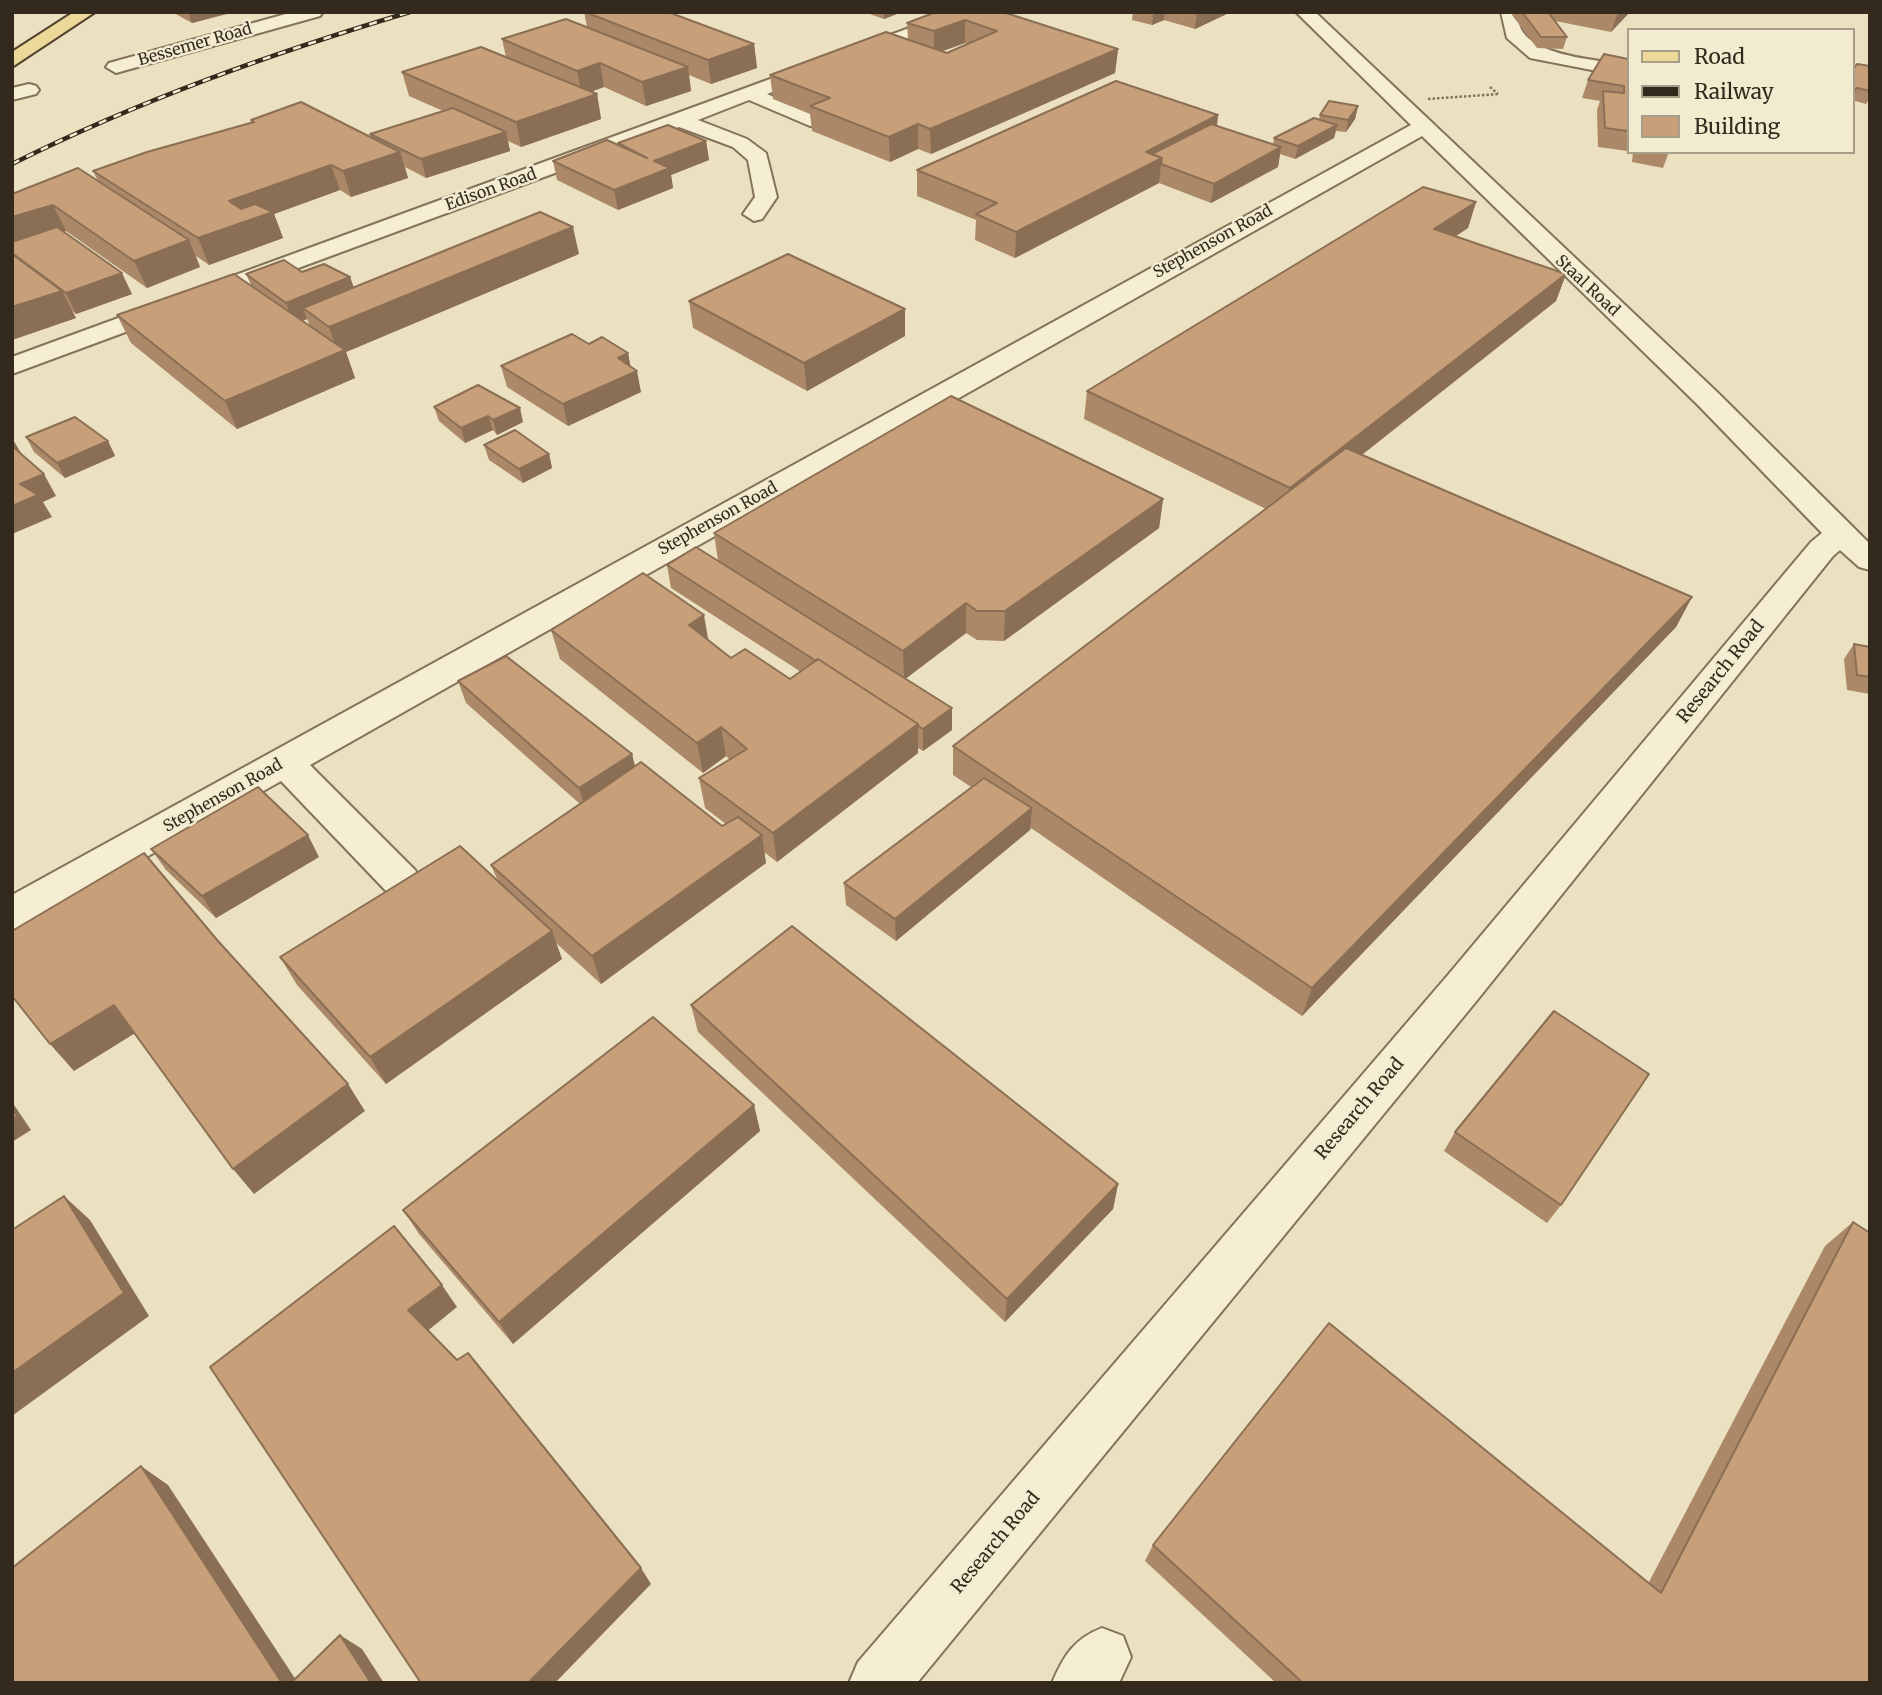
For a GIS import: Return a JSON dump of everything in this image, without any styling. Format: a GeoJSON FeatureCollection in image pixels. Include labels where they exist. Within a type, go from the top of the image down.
{"type":"FeatureCollection","features":[{"type":"Feature","properties":{"kind":"main road"},"geometry":{"type":"LineString","coordinates":[[12,61],[86,12]]}},
{"type":"Feature","properties":{"kind":"street","name":"Bessemer Road"},"geometry":{"type":"LineString","coordinates":[[116,67],[314,12]]}},
{"type":"Feature","properties":{"kind":"street","name":"Edison Road"},"geometry":{"type":"LineString","coordinates":[[12,366],[970,12]]}},
{"type":"Feature","properties":{"kind":"street","name":"Staal Road"},"geometry":{"type":"LineString","coordinates":[[1305,12],[1422,112],[1567,267],[1707,398],[1855,547]]}},
{"type":"Feature","properties":{"kind":"street"},"geometry":{"type":"LineString","coordinates":[[1510,12],[1508,15],[1516,38],[1537,54],[1626,71]]}},
{"type":"Feature","properties":{"kind":"street"},"geometry":{"type":"LineString","coordinates":[[751,94],[817,122]]}},
{"type":"Feature","properties":{"kind":"street","name":"Stephenson Road"},"geometry":{"type":"LineString","coordinates":[[12,914],[1422,112]]}},
{"type":"Feature","properties":{"kind":"street"},"geometry":{"type":"LineString","coordinates":[[680,120],[740,143],[758,158],[766,197],[754,214]]}},
{"type":"Feature","properties":{"kind":"street","name":"Research Road"},"geometry":{"type":"LineString","coordinates":[[879,1683],[1463,987],[1822,549],[1855,547]]}},
{"type":"Feature","properties":{"kind":"street"},"geometry":{"type":"LineString","coordinates":[[284,761],[401,881]]}},
{"type":"Feature","properties":{"kind":"path"},"geometry":{"type":"LineString","coordinates":[[1422,112],[1499,94],[1490,87]]}},
{"type":"Feature","properties":{"kind":"building"},"geometry":{"type":"Polygon","coordinates":[[[585,12],[668,12],[754,44],[708,60],[585,12]]]}},
{"type":"Feature","properties":{"kind":"building"},"geometry":{"type":"Polygon","coordinates":[[[936,12],[1003,12],[1118,49],[930,129],[918,124],[889,137],[810,106],[830,98],[770,75],[886,32],[947,53],[997,31],[965,20],[934,31],[907,23],[936,12]]]}},
{"type":"Feature","properties":{"kind":"building"},"geometry":{"type":"Polygon","coordinates":[[[1522,12],[1548,12],[1567,37],[1541,37],[1522,12]]]}},
{"type":"Feature","properties":{"kind":"building"},"geometry":{"type":"Polygon","coordinates":[[[566,19],[688,67],[642,82],[600,63],[577,71],[502,39],[566,19]]]}},
{"type":"Feature","properties":{"kind":"building"},"geometry":{"type":"Polygon","coordinates":[[[481,47],[597,94],[516,122],[402,72],[481,47]]]}},
{"type":"Feature","properties":{"kind":"building"},"geometry":{"type":"Polygon","coordinates":[[[1604,54],[1626,59],[1626,131],[1605,128],[1603,91],[1624,93],[1624,86],[1588,80],[1604,54]]]}},
{"type":"Feature","properties":{"kind":"building"},"geometry":{"type":"Polygon","coordinates":[[[1857,64],[1870,66],[1870,91],[1857,88],[1854,91],[1854,68],[1857,64]]]}},
{"type":"Feature","properties":{"kind":"building"},"geometry":{"type":"Polygon","coordinates":[[[1116,81],[1218,115],[1146,152],[1162,158],[1016,232],[976,214],[997,203],[917,170],[1116,81]]]}},
{"type":"Feature","properties":{"kind":"building"},"geometry":{"type":"Polygon","coordinates":[[[1329,101],[1358,106],[1348,120],[1320,115],[1329,101]]]}},
{"type":"Feature","properties":{"kind":"building"},"geometry":{"type":"Polygon","coordinates":[[[301,102],[400,152],[343,171],[331,165],[229,201],[241,209],[255,204],[273,212],[198,238],[93,171],[147,152],[254,122],[251,120],[301,102]]]}},
{"type":"Feature","properties":{"kind":"building"},"geometry":{"type":"Polygon","coordinates":[[[453,108],[506,132],[421,159],[370,134],[453,108]]]}},
{"type":"Feature","properties":{"kind":"building"},"geometry":{"type":"Polygon","coordinates":[[[1314,118],[1337,125],[1298,146],[1274,138],[1314,118]]]}},
{"type":"Feature","properties":{"kind":"building"},"geometry":{"type":"Polygon","coordinates":[[[1211,124],[1281,147],[1214,184],[1161,164],[1162,158],[1152,154],[1211,124]]]}},
{"type":"Feature","properties":{"kind":"building"},"geometry":{"type":"Polygon","coordinates":[[[668,125],[706,141],[654,161],[670,168],[614,190],[553,161],[607,140],[647,158],[618,143],[668,125]]]}},
{"type":"Feature","properties":{"kind":"building"},"geometry":{"type":"Polygon","coordinates":[[[78,168],[189,240],[134,261],[53,205],[12,217],[12,194],[78,168]]]}},
{"type":"Feature","properties":{"kind":"building"},"geometry":{"type":"Polygon","coordinates":[[[1423,187],[1476,202],[1434,229],[1566,274],[1290,488],[1087,391],[1423,187]]]}},
{"type":"Feature","properties":{"kind":"building"},"geometry":{"type":"Polygon","coordinates":[[[540,212],[573,227],[329,327],[303,308],[540,212]]]}},
{"type":"Feature","properties":{"kind":"building"},"geometry":{"type":"Polygon","coordinates":[[[57,227],[122,273],[66,293],[12,253],[12,242],[57,227]]]}},
{"type":"Feature","properties":{"kind":"building"},"geometry":{"type":"Polygon","coordinates":[[[12,254],[62,291],[12,307],[12,254]]]}},
{"type":"Feature","properties":{"kind":"building"},"geometry":{"type":"Polygon","coordinates":[[[788,254],[905,309],[804,363],[689,301],[788,254]]]}},
{"type":"Feature","properties":{"kind":"building"},"geometry":{"type":"Polygon","coordinates":[[[284,260],[302,272],[324,264],[350,277],[286,303],[246,274],[284,260]]]}},
{"type":"Feature","properties":{"kind":"building"},"geometry":{"type":"Polygon","coordinates":[[[234,274],[345,350],[225,401],[117,315],[234,274]]]}},
{"type":"Feature","properties":{"kind":"building"},"geometry":{"type":"Polygon","coordinates":[[[572,334],[589,344],[602,337],[628,353],[618,358],[637,371],[563,404],[501,366],[572,334]]]}},
{"type":"Feature","properties":{"kind":"building"},"geometry":{"type":"Polygon","coordinates":[[[478,385],[520,408],[493,420],[488,416],[461,428],[434,407],[478,385]]]}},
{"type":"Feature","properties":{"kind":"building"},"geometry":{"type":"Polygon","coordinates":[[[951,396],[1163,499],[1005,611],[977,611],[966,603],[903,651],[714,533],[951,396]]]}},
{"type":"Feature","properties":{"kind":"building"},"geometry":{"type":"Polygon","coordinates":[[[75,417],[108,441],[57,463],[26,437],[75,417]]]}},
{"type":"Feature","properties":{"kind":"building"},"geometry":{"type":"Polygon","coordinates":[[[515,430],[549,454],[519,469],[484,445],[515,430]]]}},
{"type":"Feature","properties":{"kind":"building"},"geometry":{"type":"Polygon","coordinates":[[[12,446],[44,474],[20,484],[38,495],[12,506],[12,446]]]}},
{"type":"Feature","properties":{"kind":"building"},"geometry":{"type":"Polygon","coordinates":[[[1346,448],[1692,597],[1312,988],[953,746],[1346,448]]]}},
{"type":"Feature","properties":{"kind":"building"},"geometry":{"type":"Polygon","coordinates":[[[696,547],[952,708],[923,729],[818,659],[816,661],[667,565],[696,547]]]}},
{"type":"Feature","properties":{"kind":"building"},"geometry":{"type":"Polygon","coordinates":[[[643,573],[704,615],[689,625],[731,658],[745,649],[790,679],[818,659],[918,724],[773,833],[699,778],[747,749],[721,727],[697,743],[551,630],[643,573]]]}},
{"type":"Feature","properties":{"kind":"building"},"geometry":{"type":"Polygon","coordinates":[[[1854,644],[1870,647],[1870,677],[1857,675],[1854,644]]]}},
{"type":"Feature","properties":{"kind":"building"},"geometry":{"type":"Polygon","coordinates":[[[506,656],[632,754],[579,788],[458,681],[506,656]]]}},
{"type":"Feature","properties":{"kind":"building"},"geometry":{"type":"Polygon","coordinates":[[[641,762],[722,826],[738,817],[762,835],[592,956],[491,865],[641,762]]]}},
{"type":"Feature","properties":{"kind":"building"},"geometry":{"type":"Polygon","coordinates":[[[984,778],[1032,808],[895,919],[844,883],[984,778]]]}},
{"type":"Feature","properties":{"kind":"building"},"geometry":{"type":"Polygon","coordinates":[[[258,787],[308,835],[202,896],[151,849],[258,787]]]}},
{"type":"Feature","properties":{"kind":"building"},"geometry":{"type":"Polygon","coordinates":[[[460,846],[552,931],[370,1057],[280,957],[460,846]]]}},
{"type":"Feature","properties":{"kind":"building"},"geometry":{"type":"Polygon","coordinates":[[[144,853],[218,941],[348,1084],[233,1169],[114,1005],[50,1044],[12,996],[12,931],[144,853]]]}},
{"type":"Feature","properties":{"kind":"building"},"geometry":{"type":"Polygon","coordinates":[[[792,926],[1118,1184],[1007,1299],[691,1005],[792,926]]]}},
{"type":"Feature","properties":{"kind":"building"},"geometry":{"type":"Polygon","coordinates":[[[1554,1011],[1649,1074],[1561,1205],[1455,1132],[1554,1011]]]}},
{"type":"Feature","properties":{"kind":"building"},"geometry":{"type":"Polygon","coordinates":[[[653,1017],[754,1105],[499,1322],[403,1210],[653,1017]]]}},
{"type":"Feature","properties":{"kind":"building"},"geometry":{"type":"Polygon","coordinates":[[[64,1196],[124,1293],[12,1373],[12,1230],[64,1196]]]}},
{"type":"Feature","properties":{"kind":"building"},"geometry":{"type":"Polygon","coordinates":[[[1853,1222],[1870,1233],[1870,1683],[1303,1683],[1153,1545],[1329,1323],[1661,1593],[1853,1222]]]}},
{"type":"Feature","properties":{"kind":"building"},"geometry":{"type":"Polygon","coordinates":[[[394,1226],[442,1285],[408,1310],[457,1360],[468,1353],[641,1568],[528,1683],[421,1683],[210,1367],[394,1226]]]}},
{"type":"Feature","properties":{"kind":"building"},"geometry":{"type":"Polygon","coordinates":[[[141,1466],[282,1683],[12,1683],[12,1568],[141,1466]]]}},
{"type":"Feature","properties":{"kind":"building"},"geometry":{"type":"Polygon","coordinates":[[[340,1635],[371,1683],[291,1683],[340,1635]]]}},
{"type":"Feature","properties":{"kind":"railway"},"geometry":{"type":"LineString","coordinates":[[12,164],[109,119],[208,79],[410,12]]}}]}
